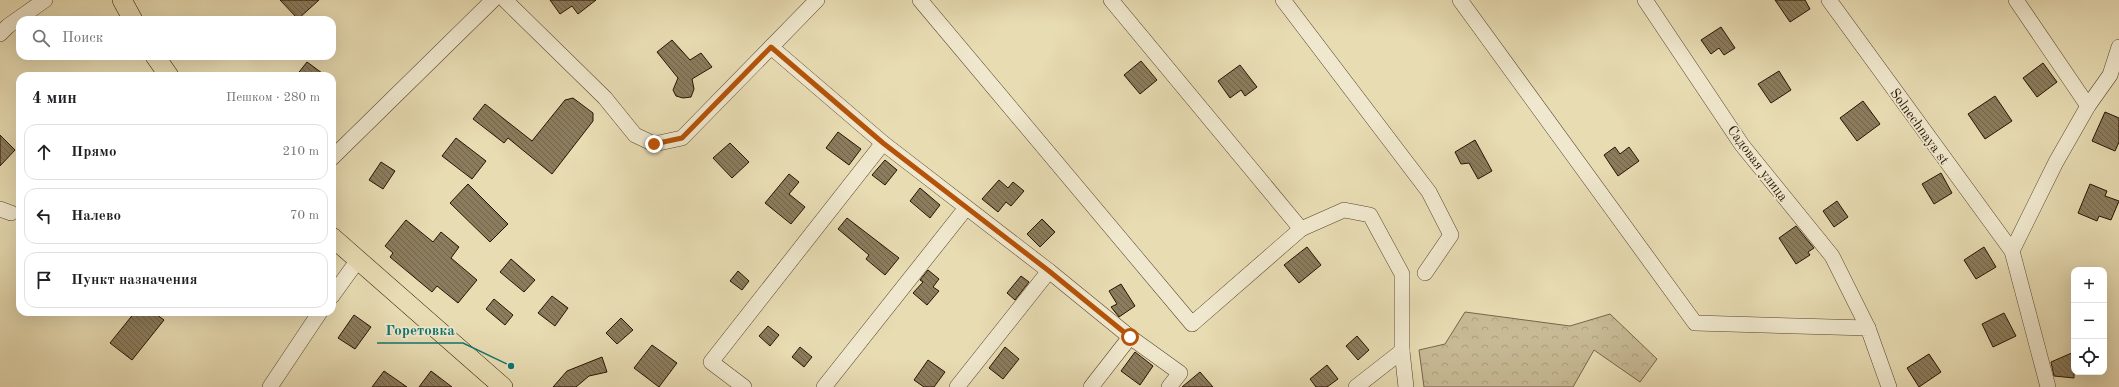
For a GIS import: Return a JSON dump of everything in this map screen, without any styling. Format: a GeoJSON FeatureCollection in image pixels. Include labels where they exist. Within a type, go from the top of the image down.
{"type":"FeatureCollection","features":[{"type":"Feature","properties":{"kind":"main road"},"geometry":{"type":"LineString","coordinates":[[122,0],[131,16]]}},
{"type":"Feature","properties":{"kind":"main road"},"geometry":{"type":"LineString","coordinates":[[158,60],[166,72]]}},
{"type":"Feature","properties":{"kind":"main road"},"geometry":{"type":"LineString","coordinates":[[336,241],[503,387]]}},
{"type":"Feature","properties":{"kind":"street"},"geometry":{"type":"LineString","coordinates":[[22,16],[45,0]]}},
{"type":"Feature","properties":{"kind":"street"},"geometry":{"type":"LineString","coordinates":[[336,154],[493,0]]}},
{"type":"Feature","properties":{"kind":"street"},"geometry":{"type":"LineString","coordinates":[[505,0],[605,98],[635,136],[654,144],[682,138],[817,0]]}},
{"type":"Feature","properties":{"kind":"street"},"geometry":{"type":"LineString","coordinates":[[920,0],[1192,324],[1300,229],[1344,210],[1370,215],[1402,274],[1402,352],[1406,387]]}},
{"type":"Feature","properties":{"kind":"street"},"geometry":{"type":"LineString","coordinates":[[1111,0],[1300,229]]}},
{"type":"Feature","properties":{"kind":"street"},"geometry":{"type":"LineString","coordinates":[[1283,0],[1429,192],[1451,235],[1425,273]]}},
{"type":"Feature","properties":{"kind":"street"},"geometry":{"type":"LineString","coordinates":[[1460,0],[1695,322],[1868,328]]}},
{"type":"Feature","properties":{"kind":"street","name":"Садовая улица"},"geometry":{"type":"LineString","coordinates":[[1645,0],[1742,145],[1832,256],[1868,328],[1890,387]]}},
{"type":"Feature","properties":{"kind":"street","name":"Solnechnaya st"},"geometry":{"type":"LineString","coordinates":[[1829,0],[2012,252]]}},
{"type":"Feature","properties":{"kind":"street"},"geometry":{"type":"LineString","coordinates":[[2016,0],[2088,106]]}},
{"type":"Feature","properties":{"kind":"street"},"geometry":{"type":"LineString","coordinates":[[0,34],[16,20]]}},
{"type":"Feature","properties":{"kind":"street"},"geometry":{"type":"LineString","coordinates":[[771,47],[883,143],[1049,271],[1130,337],[1180,373],[1169,387]]}},
{"type":"Feature","properties":{"kind":"street"},"geometry":{"type":"LineString","coordinates":[[2048,387],[2012,252],[2056,162],[2088,106],[2110,75],[2119,47]]}},
{"type":"Feature","properties":{"kind":"street"},"geometry":{"type":"LineString","coordinates":[[744,387],[711,362],[883,143]]}},
{"type":"Feature","properties":{"kind":"street"},"geometry":{"type":"LineString","coordinates":[[824,387],[966,208]]}},
{"type":"Feature","properties":{"kind":"street"},"geometry":{"type":"LineString","coordinates":[[336,290],[358,260]]}},
{"type":"Feature","properties":{"kind":"street"},"geometry":{"type":"LineString","coordinates":[[957,387],[1049,271]]}},
{"type":"Feature","properties":{"kind":"street"},"geometry":{"type":"LineString","coordinates":[[270,387],[317,316]]}},
{"type":"Feature","properties":{"kind":"street"},"geometry":{"type":"LineString","coordinates":[[1091,387],[1130,337]]}},
{"type":"Feature","properties":{"kind":"street"},"geometry":{"type":"LineString","coordinates":[[1356,387],[1402,352]]}},
{"type":"Feature","properties":{"kind":"green space"},"geometry":{"type":"Polygon","coordinates":[[[1465,312],[1570,326],[1610,314],[1657,359],[1640,382],[1594,350],[1573,387],[1424,387],[1419,350],[1445,344],[1465,312]]]}},
{"type":"Feature","properties":{"kind":"building"},"geometry":{"type":"Polygon","coordinates":[[[280,0],[319,0],[301,16],[295,16],[280,0]]]}},
{"type":"Feature","properties":{"kind":"building"},"geometry":{"type":"Polygon","coordinates":[[[550,0],[596,0],[578,14],[572,6],[560,14],[550,0]]]}},
{"type":"Feature","properties":{"kind":"building"},"geometry":{"type":"Polygon","coordinates":[[[1775,0],[1805,0],[1810,9],[1790,22],[1775,0]]]}},
{"type":"Feature","properties":{"kind":"building"},"geometry":{"type":"Polygon","coordinates":[[[1721,27],[1735,48],[1724,55],[1719,48],[1711,54],[1701,40],[1721,27]]]}},
{"type":"Feature","properties":{"kind":"building"},"geometry":{"type":"Polygon","coordinates":[[[672,40],[690,60],[701,53],[712,67],[692,79],[694,89],[691,97],[683,98],[676,96],[673,90],[678,78],[657,52],[672,40]]]}},
{"type":"Feature","properties":{"kind":"building"},"geometry":{"type":"Polygon","coordinates":[[[1141,61],[1157,80],[1140,94],[1124,75],[1141,61]]]}},
{"type":"Feature","properties":{"kind":"building"},"geometry":{"type":"Polygon","coordinates":[[[307,62],[321,72],[299,72],[307,62]]]}},
{"type":"Feature","properties":{"kind":"building"},"geometry":{"type":"Polygon","coordinates":[[[2043,63],[2057,82],[2037,97],[2023,78],[2043,63]]]}},
{"type":"Feature","properties":{"kind":"building"},"geometry":{"type":"Polygon","coordinates":[[[1240,65],[1257,87],[1245,96],[1241,90],[1230,98],[1218,81],[1240,65]]]}},
{"type":"Feature","properties":{"kind":"building"},"geometry":{"type":"Polygon","coordinates":[[[1779,71],[1791,90],[1771,103],[1758,84],[1779,71]]]}},
{"type":"Feature","properties":{"kind":"building"},"geometry":{"type":"Polygon","coordinates":[[[1995,96],[2012,121],[1985,139],[1968,114],[1995,96]]]}},
{"type":"Feature","properties":{"kind":"building"},"geometry":{"type":"Polygon","coordinates":[[[573,98],[593,113],[593,121],[552,174],[508,138],[504,143],[473,119],[485,104],[532,141],[565,100],[573,98]]]}},
{"type":"Feature","properties":{"kind":"building"},"geometry":{"type":"Polygon","coordinates":[[[1863,101],[1880,124],[1857,141],[1840,118],[1863,101]]]}},
{"type":"Feature","properties":{"kind":"building"},"geometry":{"type":"Polygon","coordinates":[[[2105,112],[2119,118],[2119,142],[2115,151],[2092,141],[2105,112]]]}},
{"type":"Feature","properties":{"kind":"building"},"geometry":{"type":"Polygon","coordinates":[[[838,132],[861,149],[849,165],[826,148],[838,132]]]}},
{"type":"Feature","properties":{"kind":"building"},"geometry":{"type":"Polygon","coordinates":[[[0,135],[15,150],[0,166],[0,135]]]}},
{"type":"Feature","properties":{"kind":"building"},"geometry":{"type":"Polygon","coordinates":[[[456,138],[486,161],[472,179],[442,156],[456,138]]]}},
{"type":"Feature","properties":{"kind":"building"},"geometry":{"type":"Polygon","coordinates":[[[1475,140],[1492,171],[1478,179],[1469,163],[1461,164],[1455,152],[1475,140]]]}},
{"type":"Feature","properties":{"kind":"building"},"geometry":{"type":"Polygon","coordinates":[[[730,143],[749,162],[732,178],[713,158],[730,143]]]}},
{"type":"Feature","properties":{"kind":"building"},"geometry":{"type":"Polygon","coordinates":[[[1615,147],[1620,154],[1629,147],[1639,161],[1618,176],[1604,155],[1615,147]]]}},
{"type":"Feature","properties":{"kind":"building"},"geometry":{"type":"Polygon","coordinates":[[[885,160],[897,170],[885,185],[872,175],[885,160]]]}},
{"type":"Feature","properties":{"kind":"building"},"geometry":{"type":"Polygon","coordinates":[[[381,162],[395,171],[383,189],[369,180],[381,162]]]}},
{"type":"Feature","properties":{"kind":"building"},"geometry":{"type":"Polygon","coordinates":[[[1941,173],[1952,193],[1934,204],[1922,184],[1941,173]]]}},
{"type":"Feature","properties":{"kind":"building"},"geometry":{"type":"Polygon","coordinates":[[[789,174],[799,182],[789,194],[805,207],[791,224],[765,203],[789,174]]]}},
{"type":"Feature","properties":{"kind":"building"},"geometry":{"type":"Polygon","coordinates":[[[999,180],[1008,188],[1013,182],[1024,191],[1011,206],[1006,202],[998,212],[982,199],[999,180]]]}},
{"type":"Feature","properties":{"kind":"building"},"geometry":{"type":"Polygon","coordinates":[[[468,184],[508,224],[490,242],[450,203],[468,184]]]}},
{"type":"Feature","properties":{"kind":"building"},"geometry":{"type":"Polygon","coordinates":[[[2090,184],[2107,191],[2105,196],[2119,201],[2111,220],[2099,216],[2097,221],[2078,213],[2090,184]]]}},
{"type":"Feature","properties":{"kind":"building"},"geometry":{"type":"Polygon","coordinates":[[[920,188],[940,205],[930,218],[910,201],[920,188]]]}},
{"type":"Feature","properties":{"kind":"building"},"geometry":{"type":"Polygon","coordinates":[[[1837,201],[1848,217],[1834,227],[1823,211],[1837,201]]]}},
{"type":"Feature","properties":{"kind":"building"},"geometry":{"type":"Polygon","coordinates":[[[847,218],[899,258],[885,275],[866,259],[869,255],[838,229],[847,218]]]}},
{"type":"Feature","properties":{"kind":"building"},"geometry":{"type":"Polygon","coordinates":[[[1042,219],[1055,232],[1040,247],[1027,234],[1042,219]]]}},
{"type":"Feature","properties":{"kind":"building"},"geometry":{"type":"Polygon","coordinates":[[[406,220],[433,242],[441,232],[459,247],[451,258],[477,280],[458,303],[437,286],[432,292],[390,257],[393,253],[385,246],[406,220]]]}},
{"type":"Feature","properties":{"kind":"building"},"geometry":{"type":"Polygon","coordinates":[[[1796,226],[1814,248],[1808,252],[1810,255],[1796,264],[1779,238],[1796,226]]]}},
{"type":"Feature","properties":{"kind":"building"},"geometry":{"type":"Polygon","coordinates":[[[1307,247],[1321,265],[1299,283],[1284,265],[1307,247]]]}},
{"type":"Feature","properties":{"kind":"building"},"geometry":{"type":"Polygon","coordinates":[[[1984,247],[1996,267],[1976,279],[1964,260],[1984,247]]]}},
{"type":"Feature","properties":{"kind":"building"},"geometry":{"type":"Polygon","coordinates":[[[511,259],[535,280],[524,292],[500,272],[511,259]]]}},
{"type":"Feature","properties":{"kind":"building"},"geometry":{"type":"Polygon","coordinates":[[[928,270],[939,279],[933,287],[939,291],[927,305],[913,293],[923,282],[920,280],[928,270]]]}},
{"type":"Feature","properties":{"kind":"building"},"geometry":{"type":"Polygon","coordinates":[[[738,271],[749,281],[742,290],[730,281],[738,271]]]}},
{"type":"Feature","properties":{"kind":"building"},"geometry":{"type":"Polygon","coordinates":[[[1021,276],[1029,282],[1015,300],[1007,293],[1021,276]]]}},
{"type":"Feature","properties":{"kind":"building"},"geometry":{"type":"Polygon","coordinates":[[[1121,284],[1135,306],[1119,317],[1111,307],[1117,304],[1109,291],[1121,284]]]}},
{"type":"Feature","properties":{"kind":"building"},"geometry":{"type":"Polygon","coordinates":[[[552,296],[568,308],[555,326],[538,313],[552,296]]]}},
{"type":"Feature","properties":{"kind":"building"},"geometry":{"type":"Polygon","coordinates":[[[494,299],[513,315],[505,325],[486,309],[494,299]]]}},
{"type":"Feature","properties":{"kind":"building"},"geometry":{"type":"Polygon","coordinates":[[[2004,313],[2016,336],[1993,347],[1982,324],[2004,313]]]}},
{"type":"Feature","properties":{"kind":"building"},"geometry":{"type":"Polygon","coordinates":[[[354,315],[371,327],[355,349],[338,338],[354,315]]]}},
{"type":"Feature","properties":{"kind":"building"},"geometry":{"type":"Polygon","coordinates":[[[132,316],[158,316],[164,320],[132,360],[110,343],[132,316]]]}},
{"type":"Feature","properties":{"kind":"building"},"geometry":{"type":"Polygon","coordinates":[[[621,318],[633,330],[617,344],[606,333],[621,318]]]}},
{"type":"Feature","properties":{"kind":"building"},"geometry":{"type":"Polygon","coordinates":[[[768,326],[779,335],[770,346],[759,336],[768,326]]]}},
{"type":"Feature","properties":{"kind":"building"},"geometry":{"type":"Polygon","coordinates":[[[1357,336],[1369,350],[1358,360],[1346,346],[1357,336]]]}},
{"type":"Feature","properties":{"kind":"building"},"geometry":{"type":"Polygon","coordinates":[[[652,345],[677,363],[659,387],[634,368],[652,345]]]}},
{"type":"Feature","properties":{"kind":"building"},"geometry":{"type":"Polygon","coordinates":[[[800,347],[812,357],[804,367],[792,357],[800,347]]]}},
{"type":"Feature","properties":{"kind":"building"},"geometry":{"type":"Polygon","coordinates":[[[1005,347],[1019,359],[1003,379],[989,368],[1005,347]]]}},
{"type":"Feature","properties":{"kind":"building"},"geometry":{"type":"Polygon","coordinates":[[[1135,352],[1153,366],[1140,385],[1121,371],[1135,352]]]}},
{"type":"Feature","properties":{"kind":"building"},"geometry":{"type":"Polygon","coordinates":[[[2071,353],[2071,375],[2074,375],[2074,378],[2054,376],[2051,362],[2071,353]]]}},
{"type":"Feature","properties":{"kind":"building"},"geometry":{"type":"Polygon","coordinates":[[[1929,354],[1941,372],[1919,387],[1907,368],[1929,354]]]}},
{"type":"Feature","properties":{"kind":"building"},"geometry":{"type":"Polygon","coordinates":[[[602,357],[607,372],[589,376],[576,387],[553,387],[567,371],[602,357]]]}},
{"type":"Feature","properties":{"kind":"building"},"geometry":{"type":"Polygon","coordinates":[[[928,360],[945,372],[934,387],[924,387],[914,380],[928,360]]]}},
{"type":"Feature","properties":{"kind":"building"},"geometry":{"type":"Polygon","coordinates":[[[1327,365],[1338,379],[1327,387],[1316,387],[1310,379],[1327,365]]]}},
{"type":"Feature","properties":{"kind":"building"},"geometry":{"type":"Polygon","coordinates":[[[384,371],[407,387],[372,387],[384,371]]]}},
{"type":"Feature","properties":{"kind":"building"},"geometry":{"type":"Polygon","coordinates":[[[431,371],[452,387],[419,387],[431,371]]]}},
{"type":"Feature","properties":{"kind":"building"},"geometry":{"type":"Polygon","coordinates":[[[1200,372],[1213,387],[1182,387],[1200,372]]]}},
{"type":"Feature","properties":{"kind":"place","name":"Горетовка"},"geometry":{"type":"Point","coordinates":[511,366]}},
{"type":"Feature","properties":{"kind":"route"},"geometry":{"type":"LineString","coordinates":[[654,144],[682,138],[771,47],[883,143],[1049,271],[1130,337]]}}]}
